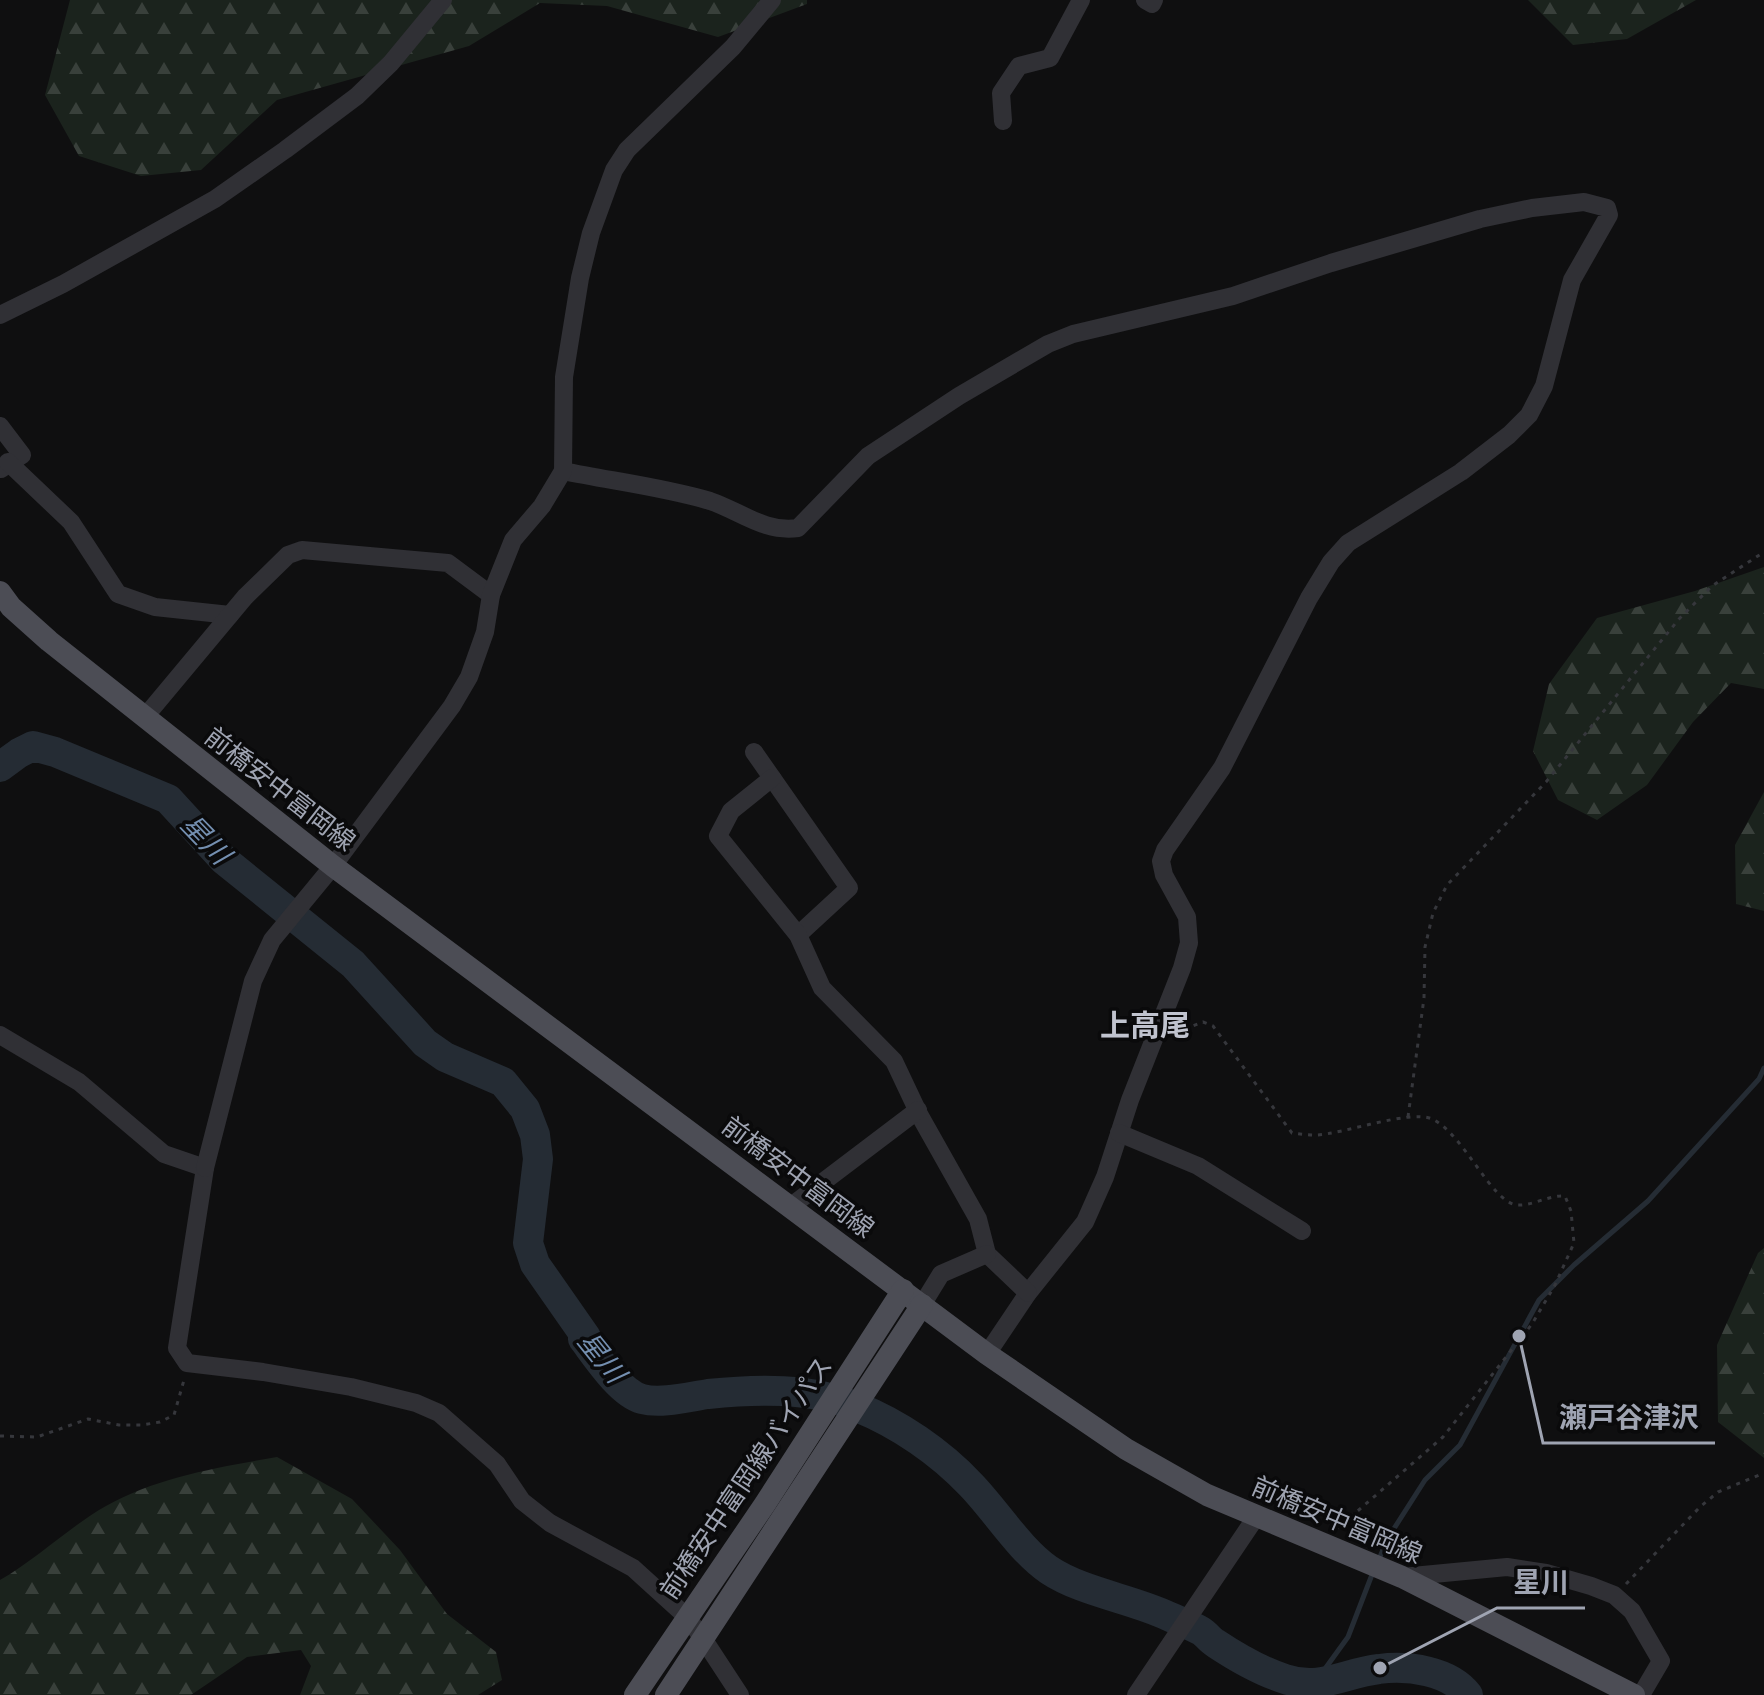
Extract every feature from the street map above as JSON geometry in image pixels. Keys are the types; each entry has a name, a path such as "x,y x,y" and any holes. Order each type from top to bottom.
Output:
{"main road":[{"name":"前橋安中富岡線","path":"0,592 11,607 49,641 333,866 987,1354 1167,1474 1256,1517 1402,1577 1634,1695"},
{"name":"前橋安中富岡線バイパス","path":"635,1695 765,1504 903,1290"},
{"name":"前橋安中富岡線バイパス","path":"666,1695 922,1305"}],"street":[{"path":"0,315 63,284 215,199 285,150 357,96 391,63 443,0"},
{"path":"740,1695 687,1617 633,1568 550,1523 522,1501 497,1464 439,1413 416,1403 351,1387 187,1363 177,1348 205,1168 253,981 272,940 333,866 452,706 469,677 485,632 491,595 513,540 542,506 563,471 564,377 580,278 591,233 614,170 627,150 733,47 772,0"},
{"path":"1003,121 1001,93 1019,66 1050,58 1081,0"},
{"path":"1145,0 1152,4 1154,0"},
{"path":"563,471 711,502 770,527 786,530 798,528 868,456 959,396 1048,344 1073,334 1233,296 1480,219 1532,208 1584,202 1607,208 1609,215 1572,280 1544,386 1529,415 1509,435 1461,472 1348,543 1331,562 1309,598 1222,768 1165,850 1161,861 1164,875 1187,917 1189,943 1105,1177 1085,1222 1028,1293 987,1354"},
{"path":"0,426 22,455 4,466 71,522 118,594 155,607 230,615"},
{"path":"144,718 230,615 288,555 302,550 448,563 491,595"},
{"path":"754,752 849,888 798,935"},
{"path":"772,778 731,811 718,836 798,935 822,988 894,1061 978,1219 987,1254 1028,1293"},
{"path":"0,1035 79,1082 164,1154 205,1168"},
{"path":"790,1207 918,1110"},
{"path":"1119,1133 1198,1166 1302,1231"},
{"path":"922,1305 941,1274 987,1254"},
{"path":"1145,1691 1256,1517"},
{"path":"1402,1577 1507,1567 1546,1573 1614,1595 1632,1611 1661,1661 1641,1695"}],"path":[{"path":"1408,1117 1424,998 1425,947 1433,913 1447,885 1546,782 1679,619 1712,586 1764,552"},
{"path":"1151,1046 1203,1022 1213,1026 1292,1133 1315,1135 1408,1117 1430,1118 1456,1136 1501,1198 1517,1205 1553,1195 1565,1196 1571,1211 1574,1243 1555,1285 1532,1324 1443,1437 1322,1542"},
{"path":"0,1436 37,1437 88,1419 119,1425 160,1422 174,1415 187,1363"},
{"path":"1614,1595 1718,1492 1764,1473"}],"green space":[{"path":"70,0 807,0 807,4 718,37 607,6 540,3 469,46 277,100 201,170 141,176 79,156 45,95"},
{"path":"1528,0 1696,0 1627,39 1573,45"},
{"path":"1764,567 1764,689 1731,683 1693,722 1647,785 1597,820 1558,800 1533,751 1549,684 1597,618 1695,591"},
{"path":"1764,792 1764,911 1736,904 1735,845"},
{"path":"1764,1248 1764,1458 1718,1422 1717,1345 1758,1253"},
{"path":"277,1457 352,1499 400,1550 447,1614 496,1652 502,1680 478,1695 300,1695 311,1666 301,1650 247,1657 191,1695 0,1695 0,1580 92,1514 126,1496 189,1474"}],"waterway":[{"name":"星川","path":"0,767 33,746 55,752 168,799 224,860 353,964 425,1043 445,1057 503,1082 525,1109 535,1135 538,1159 528,1243 535,1264 595,1355 617,1382 634,1395 658,1401 765,1391 803,1393 839,1400 903,1430 932,1450 971,1485 1028,1552 1062,1578 1189,1625 1240,1658 1285,1679 1310,1683 1366,1671 1415,1669 1451,1680 1468,1695"},
{"path":"1379,1559 1388,1538 1425,1480 1460,1445 1539,1300 1648,1201 1759,1079 1764,1068"},
{"path":"1314,1684 1348,1637 1373,1572"}],"place":[{"name":"瀬戸谷津沢","path":"1519,1336"},
{"name":"星川","path":"1380,1668"}],"district":[{"name":"上高尾","path":"1145,1026"}]}
